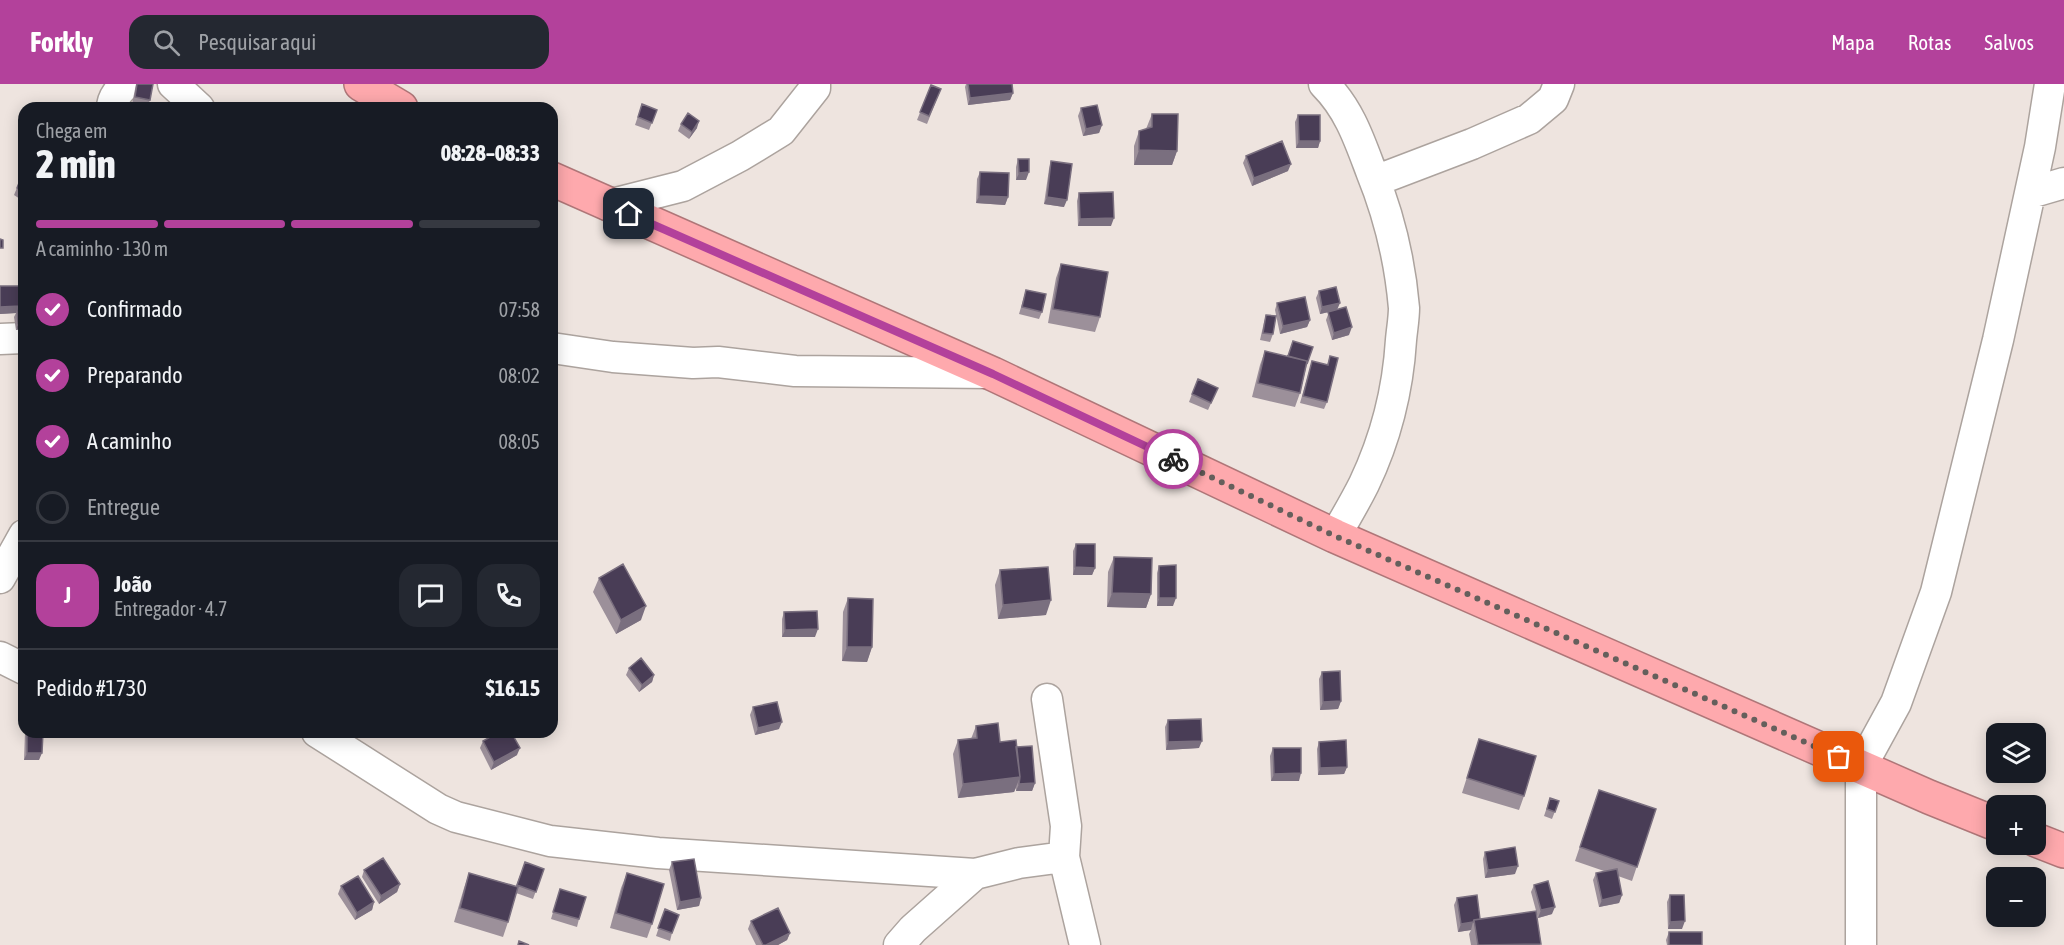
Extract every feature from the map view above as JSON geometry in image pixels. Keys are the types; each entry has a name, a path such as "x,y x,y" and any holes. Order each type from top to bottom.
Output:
{"highway":[{"path":"362,84 390,102"},
{"path":"558,182 993,374 1335,536 1986,820"},
{"path":"2046,844 2064,851"}],"street":[{"path":"113,102 119,90 126,84"},
{"path":"173,84 192,102"},
{"path":"1324,84 1347,114 1361,141 1388,222 1397,259 1404,310 1399,368 1385,430 1365,482 1335,536"},
{"path":"1375,181 1472,144 1529,119 1553,99 1559,84"},
{"path":"1861,945 1861,767 1896,703 1936,592 1998,340 2030,194 2050,84"},
{"path":"608,205 683,186 740,156 781,131 821,85"},
{"path":"2030,194 2064,183"},
{"path":"0,339 18,338"},
{"path":"558,349 613,357 693,363 718,362 795,372 993,374"},
{"path":"0,578 18,546"},
{"path":"0,657 18,666"},
{"path":"1047,699 1066,826 1064,856 1085,945"},
{"path":"327,738 456,817 550,841 658,852 975,874 1019,863 1064,856"},
{"path":"899,945 913,929 975,874"}],"building":[{"path":"137,84 153,84 150,100 135,97"},
{"path":"968,84 1012,84 1013,93 970,98"},
{"path":"931,85 941,89 929,116 920,112"},
{"path":"642,104 657,110 652,123 638,117"},
{"path":"1097,105 1102,125 1086,129 1081,108"},
{"path":"688,113 699,121 692,132 681,124"},
{"path":"1152,114 1178,114 1177,151 1139,150 1139,131 1152,127"},
{"path":"1298,115 1320,115 1320,141 1299,141"},
{"path":"1282,141 1291,164 1254,178 1246,156"},
{"path":"1018,159 1029,159 1029,172 1019,173"},
{"path":"1051,161 1072,164 1067,200 1047,197"},
{"path":"980,172 1009,173 1008,197 979,196"},
{"path":"1113,192 1114,218 1080,219 1079,193"},
{"path":"0,239 3,240 3,248 0,248"},
{"path":"1061,264 1108,272 1100,317 1053,309"},
{"path":"0,286 18,286 18,306 0,307"},
{"path":"1336,287 1340,303 1322,307 1319,291"},
{"path":"1026,290 1046,294 1042,312 1022,307"},
{"path":"1305,297 1310,320 1283,326 1277,303"},
{"path":"1346,307 1352,327 1334,333 1328,312"},
{"path":"1266,315 1276,316 1273,334 1263,333"},
{"path":"1293,341 1313,347 1307,364 1307,361 1288,356"},
{"path":"1265,351 1307,361 1300,393 1258,383"},
{"path":"1330,356 1338,358 1327,402 1303,396 1312,361 1328,365"},
{"path":"1198,379 1218,388 1211,403 1192,394"},
{"path":"1076,544 1095,544 1095,568 1075,567"},
{"path":"1114,557 1152,558 1151,594 1112,593"},
{"path":"623,564 646,606 621,620 599,578"},
{"path":"1176,565 1176,598 1159,598 1159,566"},
{"path":"1048,567 1051,600 1003,605 1000,570"},
{"path":"848,598 873,599 872,647 847,647"},
{"path":"817,611 818,629 785,630 784,612"},
{"path":"641,658 654,675 642,685 629,668"},
{"path":"1340,671 1341,701 1323,702 1322,672"},
{"path":"777,702 782,722 758,728 753,707"},
{"path":"1201,719 1202,741 1168,742 1168,720"},
{"path":"998,723 1000,742 1016,740 1020,777 963,784 958,740 977,738 976,726"},
{"path":"27,738 43,738 42,753 27,753"},
{"path":"488,738 514,738 520,748 494,762 483,741"},
{"path":"1479,739 1536,756 1524,796 1467,778"},
{"path":"1346,740 1347,767 1320,768 1319,742"},
{"path":"1032,746 1035,783 1019,784 1016,747"},
{"path":"1273,748 1301,748 1301,773 1274,774"},
{"path":"1599,790 1656,809 1637,867 1580,847"},
{"path":"1550,798 1559,801 1555,812 1547,809"},
{"path":"1515,847 1518,866 1488,870 1485,852"},
{"path":"383,858 400,884 381,896 364,870"},
{"path":"694,859 701,898 680,902 672,862"},
{"path":"525,862 544,869 536,892 517,885"},
{"path":"1617,869 1622,895 1602,900 1596,873"},
{"path":"469,873 518,887 508,922 460,908"},
{"path":"627,873 664,884 652,924 616,913"},
{"path":"358,876 374,902 357,913 341,886"},
{"path":"1548,881 1555,907 1541,910 1534,885"},
{"path":"560,889 586,897 579,919 553,912"},
{"path":"1477,895 1480,919 1461,924 1457,898"},
{"path":"1670,895 1684,895 1685,921 1670,922"},
{"path":"778,908 790,933 763,945 751,921"},
{"path":"665,909 679,915 672,933 658,928"},
{"path":"1536,911 1541,944 1478,945 1474,920"},
{"path":"1669,932 1702,932 1702,945 1669,945"}],"way so far":[{"path":"1173,459 1335,536 1839,757"}],"route":[{"path":"629,214 993,374 1173,459"}]}
